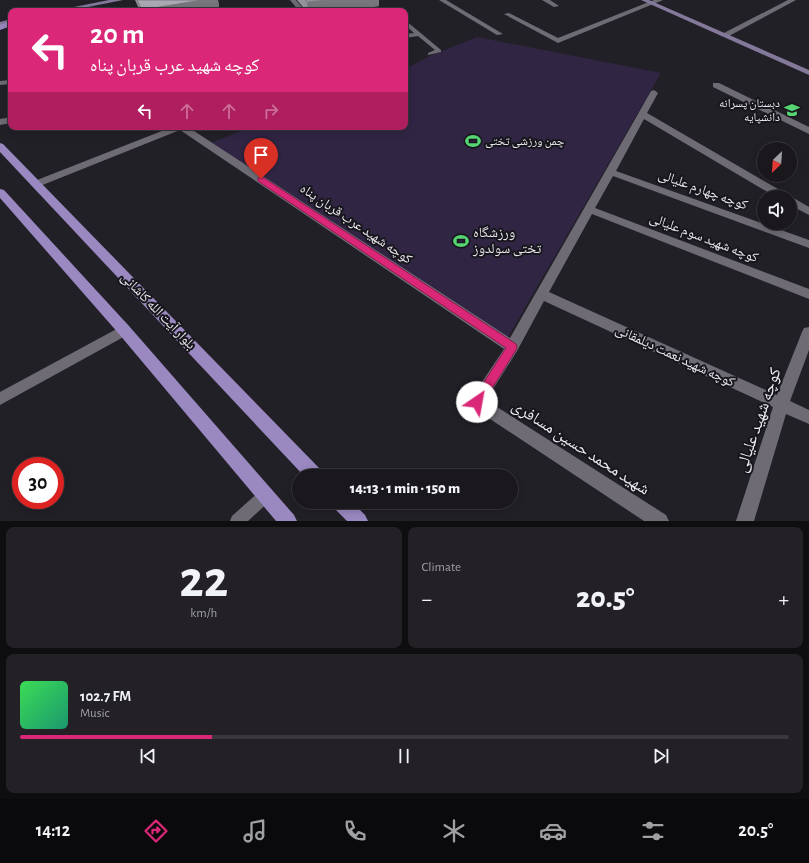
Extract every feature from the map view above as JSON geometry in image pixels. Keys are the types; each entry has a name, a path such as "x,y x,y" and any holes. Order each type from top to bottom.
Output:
{"main road":[{"path":"71,8 99,2 120,0"},
{"path":"648,1 809,73"},
{"name":"بلوار آیت الله کاشانی","path":"0,146 309,469"},
{"path":"0,192 124,330 288,521"},
{"path":"347,509 358,521"}],"street":[{"path":"293,0 300,8"},
{"path":"445,0 500,34"},
{"path":"545,0 556,6"},
{"path":"507,14 558,42 648,1 660,0"},
{"path":"724,35 793,0"},
{"path":"716,85 809,131"},
{"path":"512,347 654,93"},
{"path":"642,114 772,190"},
{"path":"36,184 173,130"},
{"name":"کوچه شهید عرب قربان پناه","path":"186,130 512,347"},
{"name":"کوچه چهارم علیالی","path":"610,172 809,244"},
{"path":"797,204 809,212"},
{"name":"کوچه شهید سوم علیالی","path":"589,209 809,294"},
{"name":"کوچه شهید نعمت دیلمقانی","path":"542,294 809,417"},
{"path":"0,399 124,330"},
{"name":"کوچه شهید علیالی","path":"745,521 781,405 809,332"},
{"name":"شهید محمد حسین مسافری","path":"512,347 477,402 660,521"}],"lane":[{"path":"408,25 439,51 430,54"},
{"path":"408,36 419,34"},
{"path":"237,521 266,495"}],"shaded area":[{"name":"ورزشگاه تختی سولدوز","path":"477,37 661,73 508,337 208,144 243,130 408,130 408,67 430,56"}],"building":[{"path":"137,0 202,0 154,8 141,8"},
{"path":"305,0 329,0 307,2"}],"place":[{"name":"دبستان پسرانه دانشپایه","path":"792,110"},
{"name":"چمن ورزشی تختی","path":"473,141"},
{"name":"ورزشگاه تختی سولدوز","path":"461,241"}],"route":[{"path":"261,179 512,347 477,402"}]}
